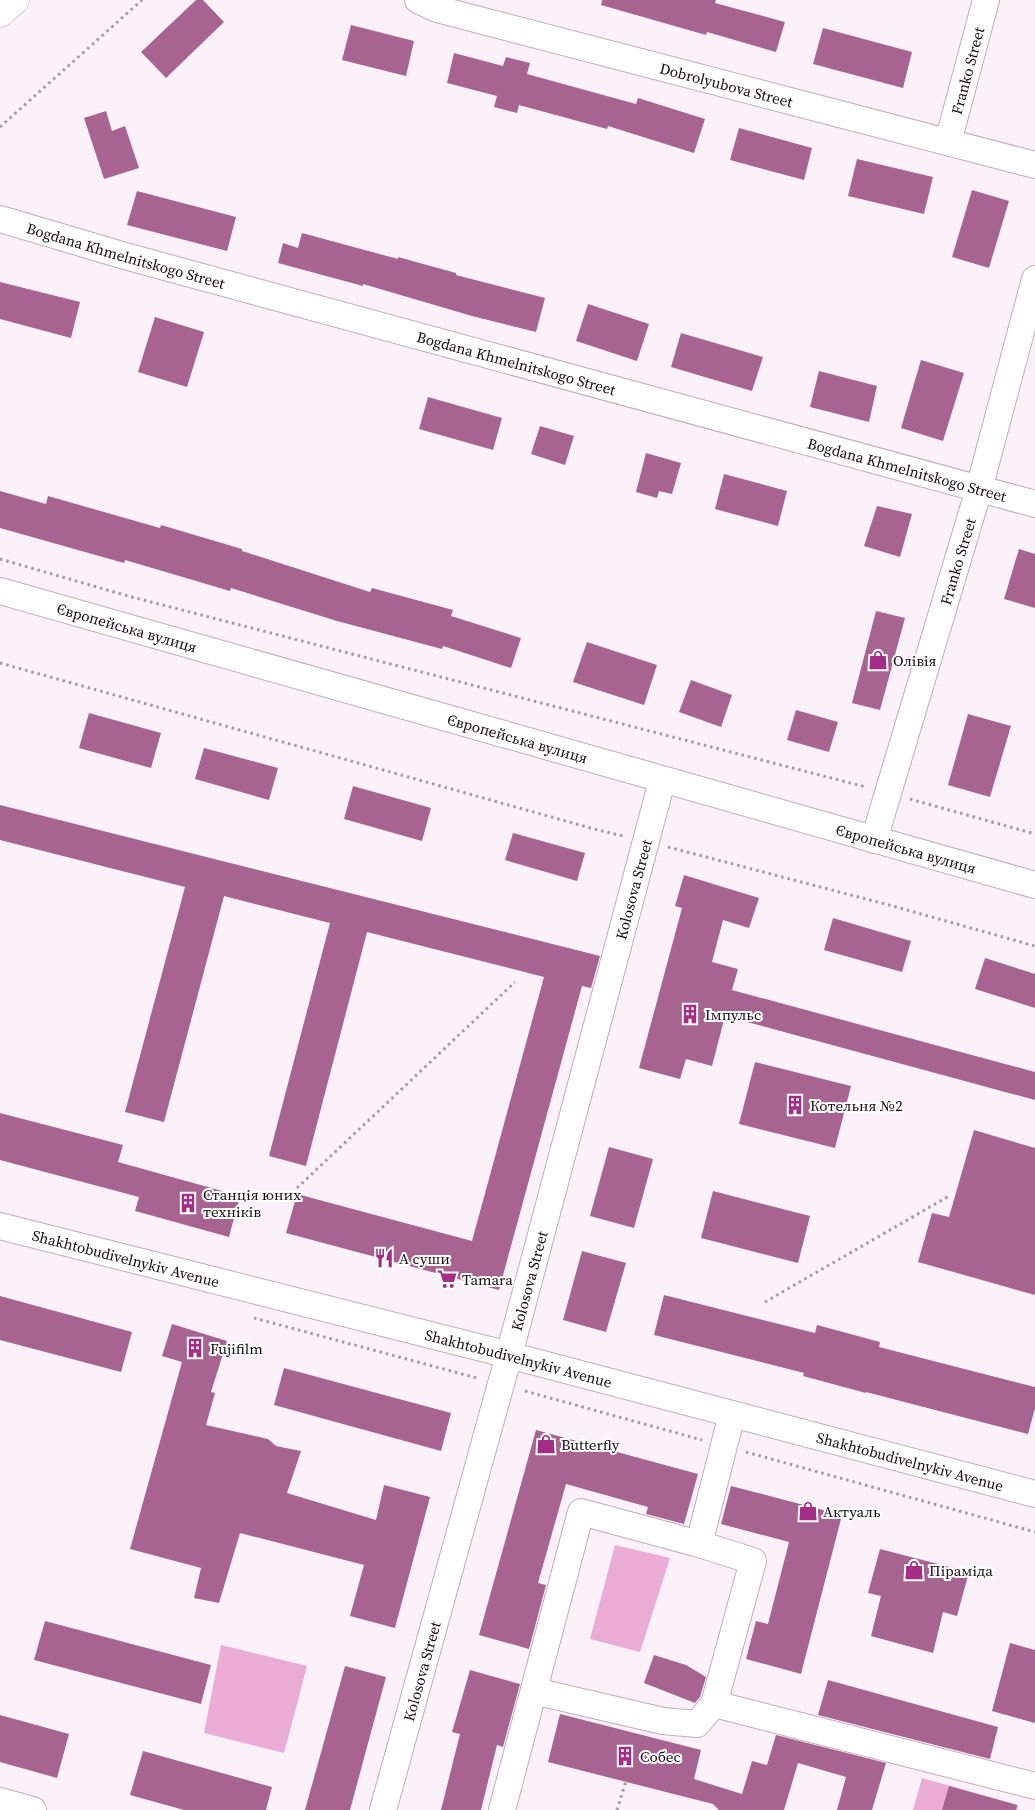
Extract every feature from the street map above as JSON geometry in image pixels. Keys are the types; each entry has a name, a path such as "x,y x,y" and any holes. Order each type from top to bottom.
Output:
{"highway":[{"path":"0,14 16,0"}],"street":[{"name":"Dobrolyubova Street","path":"418,0 437,9 1035,165"},
{"name":"Franko Street","path":"948,142 986,0"},
{"name":"Bogdana Khmelnitskogo Street","path":"0,219 125,256 1035,504"},
{"name":"Franko Street","path":"874,840 979,489 1035,279"},
{"name":"Європейська вулиця","path":"0,591 662,781 1035,885"},
{"name":"Kolosova Street","path":"384,1810 509,1355 662,781"},
{"name":"Shakhtobudivelnykiv Avenue","path":"0,1226 509,1355 1035,1494"},
{"path":"699,1544 732,1414"},
{"path":"502,1810 582,1512 699,1544 753,1562 714,1704 697,1724 663,1721 534,1691"},
{"path":"714,1704 1035,1786"},
{"path":"0,1801 33,1810"}],"path":[{"path":"0,127 142,0"},
{"path":"0,559 128,596 888,793 1035,834"},
{"path":"0,663 598,830 889,905 1035,946"},
{"path":"297,1188 515,982"},
{"path":"765,1302 949,1196"},
{"path":"501,1384 1035,1532"},
{"path":"617,1810 626,1781"}],"shaded area":[{"path":"615,1545 670,1558 640,1652 590,1639"},
{"path":"221,1645 307,1666 284,1753 204,1733"},
{"path":"922,1778 1018,1805 1017,1810 913,1810"}],"building":[{"path":"196,0 203,0 224,22 166,78 141,52"},
{"path":"602,0 716,0 715,3 785,22 776,52 707,32 706,35 601,5"},
{"path":"351,25 414,41 406,76 342,60"},
{"path":"823,28 912,52 903,88 813,64"},
{"path":"454,53 503,66 506,57 530,63 527,74 636,104 638,98 705,119 694,153 608,126 607,129 519,105 517,113 494,107 497,96 447,83"},
{"path":"106,111 112,131 125,126 139,168 104,179 84,118"},
{"path":"739,128 812,148 804,180 730,160"},
{"path":"857,159 933,177 924,214 848,196"},
{"path":"972,190 1009,201 989,268 952,257"},
{"path":"137,191 236,217 227,251 127,225"},
{"path":"302,233 398,259 398,257 456,273 456,275 545,298 536,332 472,316 363,284 363,286 278,263 283,243 298,248"},
{"path":"0,282 80,302 71,338 0,319"},
{"path":"588,304 649,324 637,361 576,341"},
{"path":"155,317 204,332 187,387 138,372"},
{"path":"681,333 763,357 752,391 671,367"},
{"path":"921,360 964,373 943,441 901,428"},
{"path":"819,371 877,386 869,422 810,407"},
{"path":"428,397 502,418 493,450 419,429"},
{"path":"540,426 574,436 565,465 531,454"},
{"path":"646,453 681,463 672,494 659,491 657,498 636,492"},
{"path":"724,474 787,491 778,526 715,509"},
{"path":"0,491 46,504 48,496 160,528 161,525 242,549 242,551 370,592 372,588 453,610 451,616 521,638 511,668 443,646 442,649 337,621 231,588 230,591 125,560 124,563 0,528"},
{"path":"877,506 912,514 900,557 864,546"},
{"path":"1019,549 1035,554 1035,608 1004,599"},
{"name":"Олівія","path":"876,611 905,618 880,710 852,703"},
{"path":"587,642 657,665 644,705 573,682"},
{"path":"691,680 732,695 721,727 679,712"},
{"path":"796,710 838,722 829,752 787,740"},
{"path":"89,713 161,733 151,768 79,748"},
{"path":"968,714 1011,726 990,797 948,785"},
{"path":"204,748 278,768 269,800 195,779"},
{"path":"353,786 431,808 422,841 344,819"},
{"path":"0,805 600,956 591,988 582,986 499,1290 286,1233 297,1194 472,1241 544,977 367,932 306,1166 269,1156 330,923 224,896 164,1122 125,1112 185,887 0,840"},
{"path":"513,833 585,853 577,881 505,860"},
{"path":"684,875 759,898 749,928 723,920 712,962 738,969 732,990 1035,1072 1035,1100 725,1016 712,1066 686,1059 680,1079 639,1068 682,908 675,906"},
{"path":"833,918 911,941 902,972 824,950"},
{"path":"985,958 1035,974 1035,1008 975,989"},
{"name":"Котельня №2","path":"755,1062 851,1086 835,1148 739,1124"},
{"path":"0,1113 123,1145 118,1162 240,1196 229,1237 135,1211 139,1197 0,1160"},
{"path":"974,1130 1035,1148 1035,1295 918,1262 932,1213 949,1217"},
{"path":"609,1147 653,1159 634,1228 590,1216"},
{"path":"713,1191 810,1216 798,1263 701,1238"},
{"path":"582,1251 626,1263 606,1332 563,1320"},
{"path":"664,1295 815,1333 817,1325 880,1342 879,1347 1035,1387 1035,1408 1028,1434 866,1393 803,1376 804,1373 654,1335"},
{"path":"0,1296 132,1332 121,1372 0,1340"},
{"path":"172,1324 227,1341 211,1392 215,1393 206,1425 268,1439 276,1446 301,1451 287,1493 376,1520 384,1485 430,1497 395,1628 350,1616 364,1565 240,1533 219,1603 194,1598 201,1568 130,1549 182,1362 162,1356"},
{"path":"284,1368 451,1413 441,1451 274,1405"},
{"path":"536,1430 698,1474 684,1524 646,1514 648,1507 566,1484 538,1583 546,1585 529,1649 479,1635"},
{"path":"731,1486 842,1515 801,1674 746,1659 756,1621 768,1624 789,1542 721,1524"},
{"path":"880,1549 969,1572 957,1616 943,1612 933,1653 871,1636 881,1596 868,1593"},
{"path":"45,1621 211,1665 201,1704 34,1660"},
{"path":"1010,1643 1035,1650 1035,1723 992,1711"},
{"path":"654,1655 686,1665 706,1677 700,1697 695,1703 644,1683"},
{"path":"345,1666 386,1677 350,1810 305,1810"},
{"path":"470,1670 520,1684 503,1747 497,1745 481,1810 441,1810 460,1734 452,1732"},
{"path":"828,1680 998,1727 990,1759 818,1715"},
{"path":"560,1714 701,1750 694,1779 742,1794 752,1761 767,1765 776,1735 886,1763 872,1810 837,1810 846,1777 798,1763 784,1810 719,1810 713,1804 548,1762"},
{"path":"0,1715 69,1734 57,1778 0,1762"},
{"path":"143,1751 272,1787 266,1810 184,1810 130,1795"},
{"path":"949,1786 1017,1805 1016,1810 942,1810"}],"place":[{"name":"Олівія","path":"878,660"},
{"name":"Імпульс","path":"690,1014"},
{"name":"Котельня №2","path":"795,1105"},
{"name":"Станція юних техніків","path":"188,1203"},
{"name":"А суши","path":"384,1258"},
{"name":"Tamara","path":"447,1279"},
{"name":"Fujifilm","path":"195,1348"},
{"name":"Butterfly","path":"546,1444"},
{"name":"Актуаль","path":"808,1511"},
{"name":"Піраміда","path":"914,1570"},
{"name":"Собес","path":"625,1756"}]}
